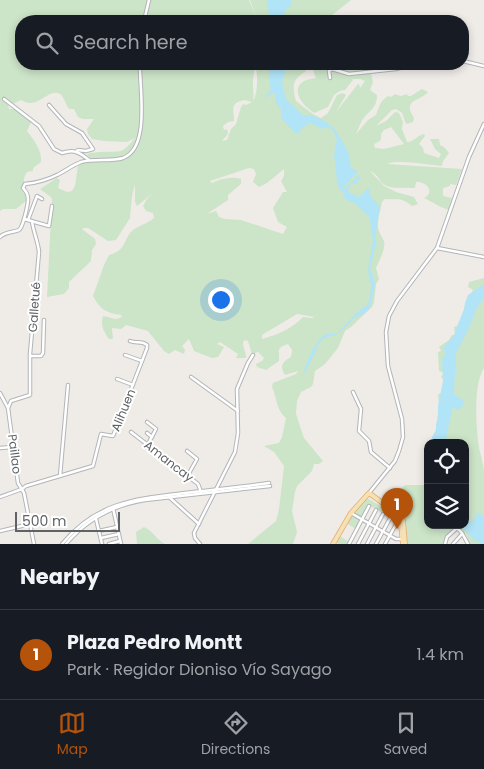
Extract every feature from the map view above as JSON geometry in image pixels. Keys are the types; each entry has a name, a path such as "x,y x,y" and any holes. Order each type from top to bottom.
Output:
{"main road":[{"path":"334,543 350,513 368,495 399,515 403,522 404,542"},
{"path":"394,512 399,519 404,542"}],"street":[{"path":"145,15 149,0"},
{"path":"469,62 484,66"},
{"path":"28,220 28,197 24,189 25,184 35,184 57,175 78,163 89,160 124,158 136,147 142,106 140,70"},
{"path":"330,70 330,78"},
{"path":"335,70 349,74 380,70"},
{"path":"4,99 39,126 57,151 62,153 71,150 89,160"},
{"path":"49,105 66,124 82,133 93,149 86,151 78,150 76,152"},
{"path":"368,495 390,468 400,448 403,430 402,419 388,366 387,322 396,300 437,248 469,157 484,124"},
{"path":"0,237 6,232 20,229 28,220 37,196 42,199"},
{"path":"28,220 49,226 52,206"},
{"name":"Galletué","path":"8,408 11,401 30,396 39,252 37,237 28,220"},
{"path":"437,248 484,257"},
{"path":"31,356 41,356 43,353 44,320"},
{"name":"Alihuen","path":"0,497 26,486 93,466 101,434 113,435 147,348 147,345 142,342 134,343 130,341"},
{"path":"126,355 142,361"},
{"path":"200,544 194,535 236,452 238,433 237,389 248,362 253,355"},
{"path":"191,377 238,411"},
{"path":"117,379 133,385"},
{"path":"60,476 68,385"},
{"path":"354,392 361,409 359,431 368,440 372,452 390,468"},
{"name":"Paillao","path":"0,394 8,408 18,483 22,489 34,544"},
{"path":"0,402 4,401"},
{"path":"147,422 156,429 148,445"},
{"name":"Amancay","path":"131,432 199,484 201,492"},
{"path":"147,433 152,437"},
{"path":"0,448 14,447"},
{"path":"187,451 197,458 188,475"},
{"path":"219,485 224,488"},
{"path":"62,544 79,526 113,508 142,498 201,492 214,493 270,485"},
{"path":"113,508 136,501 201,492 214,493 224,488 241,488"},
{"path":"169,497 199,524"},
{"path":"370,506 350,543 357,544 376,510"},
{"path":"109,544 121,543 113,508"},
{"path":"376,544 394,512"},
{"path":"350,513 404,542"},
{"path":"367,544 383,514"},
{"path":"95,517 102,544"},
{"path":"66,544 95,517"},
{"path":"387,544 399,519"},
{"path":"0,531 30,524"},
{"path":"99,531 117,527"},
{"path":"445,544 447,537 455,528 458,528 462,533 467,543"},
{"path":"453,544 462,533"},
{"path":"101,538 119,534"}],"green space":[{"path":"0,0 249,0 256,15 15,15 15,70 254,70 253,101 256,94 256,70 306,70 294,83 296,101 321,118 328,113 337,95 343,93 346,95 336,112 358,84 360,88 365,81 352,79 345,90 334,95 328,107 314,113 302,102 298,94 298,89 304,81 316,78 314,70 378,70 371,74 373,82 370,90 377,95 376,103 362,121 356,134 368,120 376,115 381,102 385,98 395,94 411,96 422,89 428,92 413,102 410,107 414,118 413,122 406,124 402,113 396,109 392,110 376,126 386,121 395,112 399,113 407,142 424,134 425,136 419,144 423,148 424,153 439,158 441,154 435,149 430,139 439,139 440,145 449,153 442,166 405,162 387,164 462,169 456,185 450,184 450,186 443,188 443,196 452,198 449,210 424,198 428,196 429,190 423,183 416,182 415,188 388,187 370,171 384,186 396,192 414,197 418,204 412,206 405,201 396,199 385,199 382,202 378,226 384,241 384,248 376,268 379,279 376,284 372,307 345,331 338,348 325,364 315,371 313,384 301,392 297,401 296,414 304,438 323,461 319,464 314,464 312,471 297,486 292,511 297,532 293,544 248,544 276,521 279,509 284,466 274,452 264,446 279,443 286,418 278,408 272,387 273,383 296,374 298,371 285,375 283,372 283,364 291,357 292,350 288,344 280,348 279,361 266,370 257,367 256,364 264,358 258,352 252,354 248,341 245,340 243,342 246,358 236,358 238,354 220,342 217,344 224,347 218,357 212,358 194,351 189,339 182,346 185,350 184,354 175,350 169,354 164,351 148,331 126,325 121,329 112,328 113,339 109,339 103,328 103,316 116,319 122,317 121,315 104,310 93,296 104,265 109,255 120,250 132,231 154,218 153,213 146,211 143,206 153,193 137,206 135,202 135,184 130,218 116,240 108,241 88,228 83,228 95,239 96,244 92,250 91,261 69,282 69,288 64,294 47,297 52,198 40,189 57,178 60,180 58,188 67,192 72,191 75,186 78,165 93,160 87,154 123,150 135,138 127,142 92,139 87,129 94,119 78,117 74,109 69,109 60,94 51,94 33,103 21,100 8,105 9,109 16,109 31,122 27,131 39,149 41,162 33,168 33,171 27,172 25,175 26,201 16,209 3,209 0,211","holes":["245,100 252,102 246,105 243,104 236,124 231,129 227,140 222,141 228,134 227,129 224,130 223,126 228,122 234,121 234,105","391,127 404,144 384,149 375,148 374,144 380,141 384,130","249,168 254,169 256,174 253,182 259,187 284,169 284,176 281,181 287,192 283,192 273,208 278,222 287,227 283,234 241,220 219,217 216,211 207,214 228,200 228,195 241,184 241,179 237,178 226,178 212,183 210,181","297,314 315,317 303,317 284,331 262,339 262,335"]},
{"path":"250,0 351,0 332,15 256,15"},
{"path":"484,278 484,368 478,385 476,419 484,471 484,544 470,544 466,534 459,529 469,529 469,439 435,439 439,405 438,394 442,393 444,380 441,377 444,373 439,371 438,352 441,351 439,347 449,340 452,335 455,335 454,327 457,326 464,313 465,305 473,290 468,287 469,282"},
{"path":"405,485 424,485 424,529 454,529 447,537 445,544 406,544 403,519 400,513 401,509 396,498 397,493"},
{"path":"367,498 391,512 390,517 370,506 362,518 353,514"},
{"path":"350,515 361,520 356,529 346,523 340,536 349,542 348,544 338,544 336,541"},
{"path":"144,527 165,544 137,544 136,532"}],"water":[{"path":"267,0 291,0 291,5 284,12 284,15 269,15"},
{"path":"270,70 285,70 282,83 286,99 303,115 311,115 323,120 334,128 348,151 351,168 358,171 343,190 362,172 359,176 361,180 357,180 357,184 351,184 348,189 349,192 358,197 369,188 371,197 380,207 375,239 377,243 370,271 375,285 370,307 364,314 357,316 338,334 324,338 316,347 317,349 303,376 310,354 323,336 338,333 355,314 367,305 370,299 371,286 368,271 373,240 370,218 355,203 347,200 339,189 334,154 337,139 332,129 326,127 321,129 312,123 304,126 299,133 295,133 281,118 281,109 276,103 275,94 268,95 265,101 266,95 271,90"},
{"path":"484,284 484,298 476,309 470,326 456,353 455,362 457,370 455,372 454,394 464,401 462,407 458,410 453,406 446,439 432,439 436,430 443,381 442,359 445,355 444,347 454,335 468,295"},
{"path":"477,513 481,513 484,517 484,544 474,540 464,529 469,529 469,521 473,521"}],"place":[{"name":"Plaza Pedro Montt","path":"397,529"}]}
